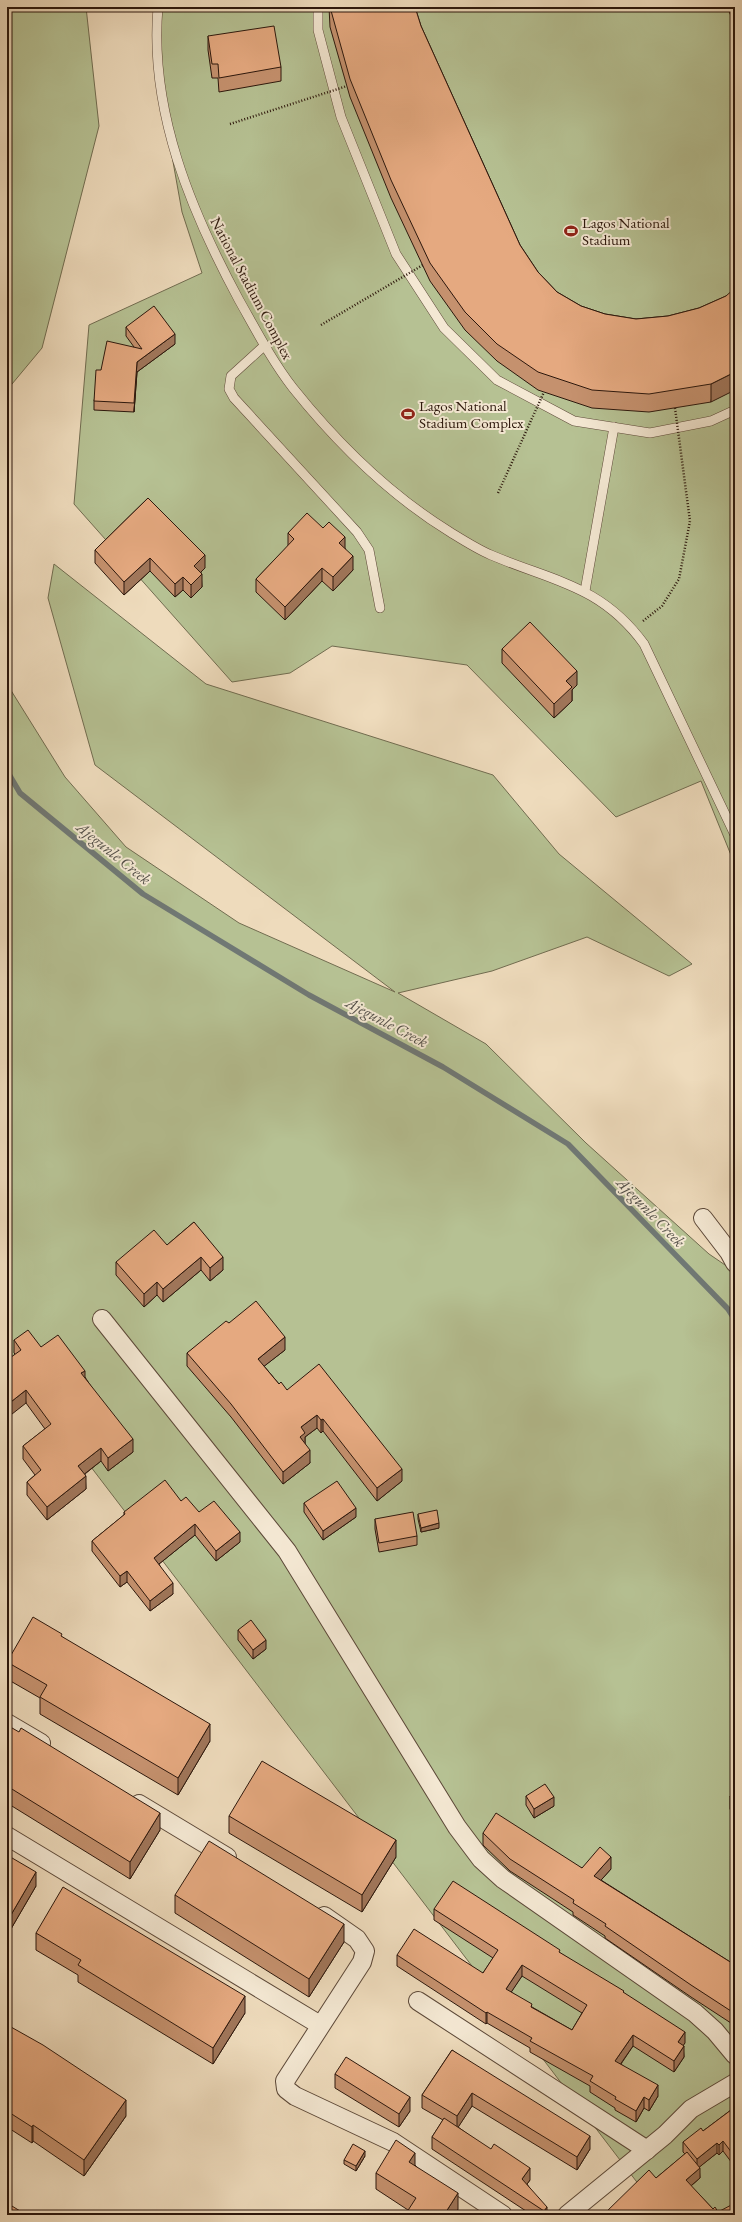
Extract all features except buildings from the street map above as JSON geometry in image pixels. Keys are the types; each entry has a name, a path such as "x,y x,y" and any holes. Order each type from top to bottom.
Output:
{"street":[{"path":"702,1218 729,1252 735,1263"},
{"path":"102,1319 287,1551 457,1827 481,1859 502,1879 695,2013 715,2031 735,2055"},
{"path":"7,1723 54,1752"},
{"path":"128,1797 242,1866"},
{"path":"7,1836 320,2025"},
{"path":"309,1907 343,1928 357,1939 365,1951 362,1962 285,2081 286,2089 295,2096 393,2142 502,2215"},
{"path":"418,2001 647,2150"},
{"path":"568,2215 647,2150 692,2110 735,2083"}],"lane":[{"name":"National Stadium Complex","path":"158,7 156,49 165,108 178,166 206,238 264,346 292,387 335,436 377,477 418,512 490,555 586,591 610,607 633,629 644,644 735,834"},
{"path":"318,7 318,30 341,117 396,254 444,328 497,380 574,421 650,432 711,421 735,410"},
{"path":"264,346 230,376 229,389 234,398 358,532 369,550 380,608"},
{"path":"586,591 614,427"}],"path":[{"path":"230,124 347,86"},
{"path":"322,325 423,265"},
{"path":"498,493 544,392"},
{"path":"633,629 662,606 679,579 690,521 675,408"}],"green space":[{"path":"7,7 86,7 99,126 42,348 7,390"},
{"name":"Lagos National Stadium Complex","path":"156,7 735,7 735,865 701,781 616,817 467,665 332,646 290,673 232,682 74,504 89,325 202,273 182,212 165,117"},
{"path":"54,564 206,684 493,775 559,854 692,964 669,976 587,937 492,971 398,993 486,1044 586,1143 709,1254 731,1269 735,1276 735,2215 662,2215 7,1357 7,684 65,777 126,847 239,923 395,992 95,765 48,598"}],"waterway":[{"name":"Ajegunle Creek","path":"7,771 20,793 143,894 309,995 443,1067 568,1144 728,1309 735,1320"}],"place":[{"name":"Lagos National Stadium","path":"571,231"},
{"name":"Lagos National Stadium Complex","path":"408,414"}]}
